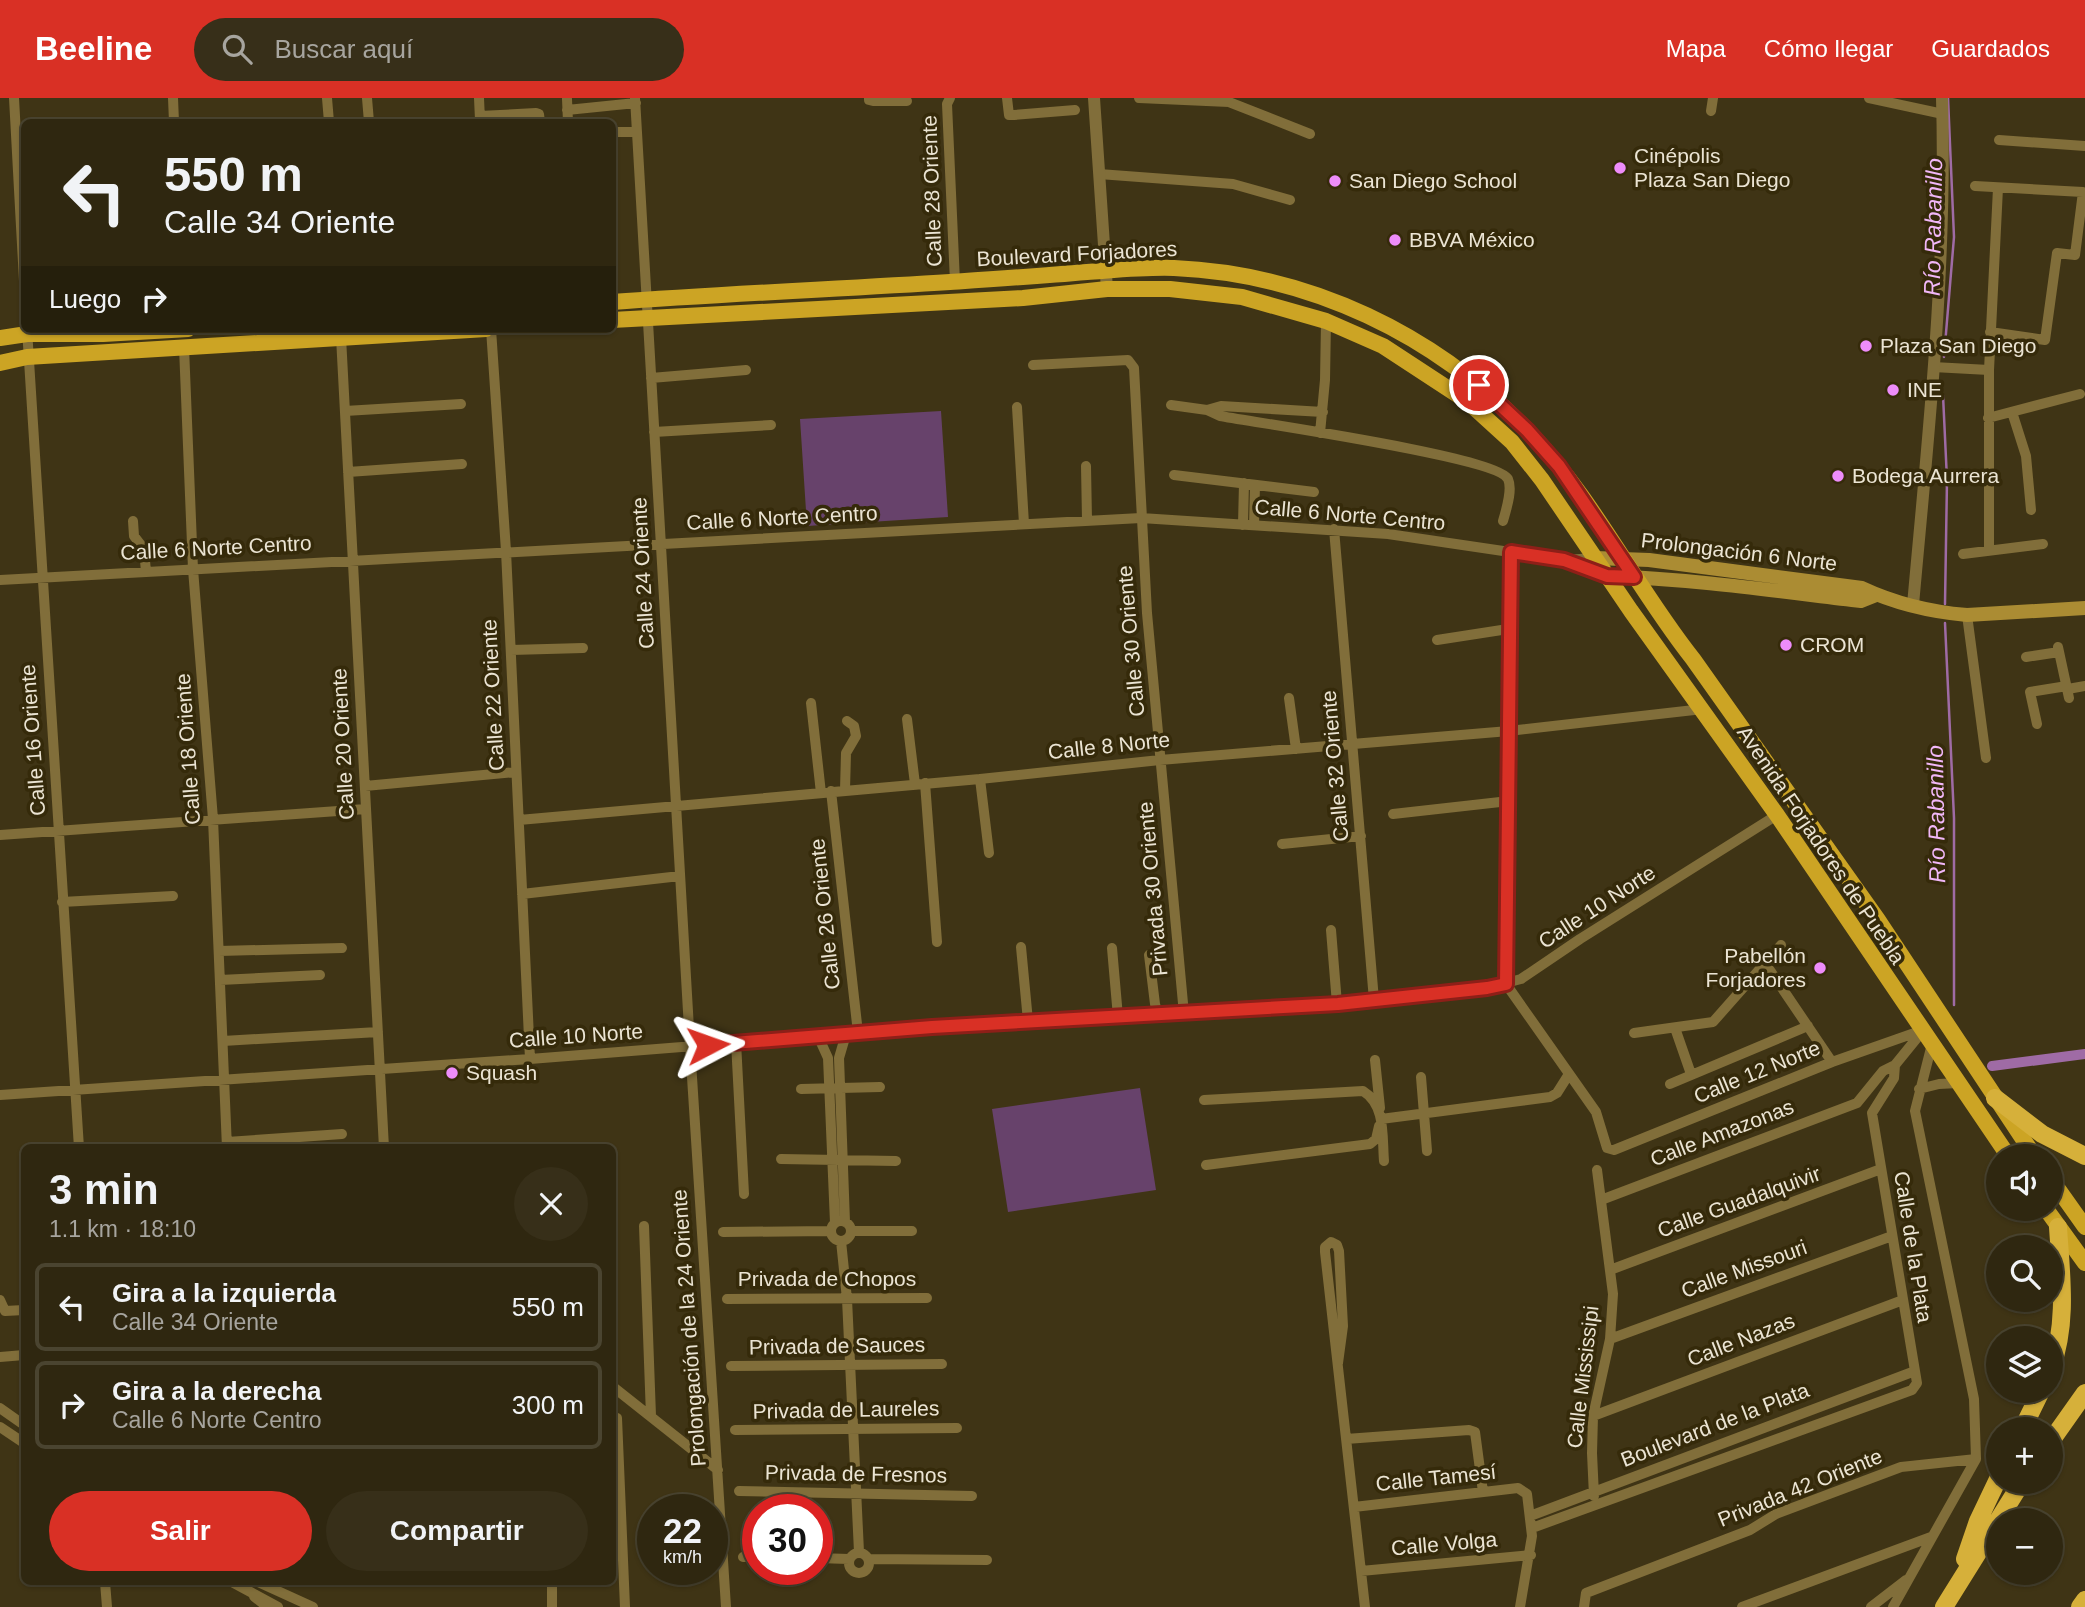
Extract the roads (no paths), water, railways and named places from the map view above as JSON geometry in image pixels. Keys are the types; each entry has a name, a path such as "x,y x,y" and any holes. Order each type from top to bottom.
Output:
{"highway":[{"path":"1995,1098 2042,1134 2085,1156"},
{"path":"2058,1227 2063,1312 2061,1326"},
{"path":"2063,1424 2085,1393"},
{"path":"1964,1573 1964,1561 1972,1536 1991,1494"},
{"path":"1944,1607 2014,1494"},
{"path":"2080,1607 2085,1600"}],"main road":[{"name":"Boulevard Forjadores","path":"616,319 647,308 1105,271 1174,268 1260,278 1351,307 1443,358 1479,385 1527,430 1559,466 1634,577"},
{"name":"Boulevard Forjadores","path":"616,303 647,308 1023,298 1107,289 1170,289 1242,297 1326,321 1383,346 1467,401 1512,442 1542,480 1595,558"},
{"path":"0,338 21,333"},
{"path":"0,363 27,357 415,333"},
{"name":"Prolongación 6 Norte","path":"1595,558 1708,567 1862,588 1876,595 1913,605 1967,615 2085,608"},
{"name":"Avenida Forjadores de Puebla","path":"1595,558 1777,815 2000,1144"},
{"name":"Prolongación 6 Norte","path":"1607,576 1716,584 1861,601 1876,595"},
{"name":"Avenida Forjadores de Puebla","path":"1634,577 1878,920 2026,1144"},
{"path":"1841,911 1854,911 1878,920"},
{"path":"2063,1196 2085,1227"},
{"path":"2054,1221 2085,1263"}],"street":[{"path":"14,98 21,226"},
{"path":"173,98 174,119"},
{"path":"327,98 329,119"},
{"path":"367,98 369,119"},
{"path":"479,98 480,119 536,113 540,119"},
{"name":"Calle 28 Oriente","path":"950,98 947,104 955,282"},
{"path":"1007,98 1009,115 1014,116 1075,110"},
{"path":"1094,98 1107,289"},
{"path":"1139,98 1229,102 1310,134"},
{"path":"1711,111 1713,98"},
{"path":"1869,98 1943,114"},
{"path":"1913,605 1933,368 1944,165 1942,98"},
{"path":"869,99 906,102"},
{"path":"567,104 635,100"},
{"name":"Calle 24 Oriente","path":"635,100 690,1046"},
{"path":"616,132 637,132"},
{"path":"1999,140 2085,146"},
{"path":"1099,174 1233,184 1290,200"},
{"path":"1975,186 2083,192 2075,255 2057,253 2045,340 1990,332"},
{"path":"1989,550 1989,370 1998,188"},
{"path":"1320,433 1326,321"},
{"name":"Calle 16 Oriente","path":"27,333 79,1144"},
{"name":"Calle 22 Oriente","path":"489,333 506,551 530,1059"},
{"name":"Calle 20 Oriente","path":"341,337 384,1144"},
{"name":"Calle 18 Oriente","path":"184,347 193,569 213,819 227,1144"},
{"path":"1032,365 1128,360 1132,363 1141,518"},
{"path":"1933,368 1989,370"},
{"path":"651,378 746,370"},
{"path":"1988,418 2080,394"},
{"path":"345,411 461,404"},
{"path":"1171,405 1447,456 1500,472 1508,477 1510,487 1503,522"},
{"path":"1206,410 1222,406 1323,412"},
{"path":"1017,407 1024,524"},
{"path":"1253,422 1255,409"},
{"path":"2012,412 2026,456 2031,510"},
{"path":"654,432 771,425"},
{"path":"348,472 462,464"},
{"path":"1086,466 1087,520"},
{"path":"1174,475 1314,492"},
{"path":"1249,525 1250,484"},
{"name":"Calle 6 Norte Centro","path":"0,580 1141,518 1388,534 1564,560 1607,576"},
{"name":"Calle 30 Oriente","path":"1141,518 1160,760"},
{"path":"133,521 134,536 144,549 146,572"},
{"name":"Calle 32 Oriente","path":"1334,529 1374,1000"},
{"path":"1963,554 2043,544"},
{"path":"1380,1115 1424,1113 1550,1097 1557,1093 1569,1074 1506,984 1508,629 1511,552"},
{"name":"Calle 6 Norte Centro","path":"1564,560 1595,558"},
{"path":"1967,615 1986,758"},
{"path":"1437,640 1508,629"},
{"path":"510,650 583,648"},
{"path":"2026,657 2059,649 2068,691"},
{"path":"2037,724 2030,692 2068,691 2085,686"},
{"path":"1289,698 1296,748"},
{"name":"Calle 26 Oriente","path":"811,703 826,792 858,1033"},
{"name":"Calle 8 Norte","path":"519,820 980,779 1160,760 1509,731 1703,709"},
{"path":"907,719 920,783 937,942"},
{"path":"845,790 846,753 856,736 854,726 847,721"},
{"name":"Privada 30 Oriente","path":"1160,760 1184,1014"},
{"path":"365,786 516,772"},
{"path":"980,779 989,853"},
{"path":"1393,814 1509,801"},
{"path":"0,835 366,809"},
{"name":"Calle 10 Norte","path":"0,1095 530,1059 1028,1021 1338,1004 1487,988 1521,979 1777,815"},
{"path":"1282,844 1360,836"},
{"path":"522,894 680,876"},
{"path":"62,902 173,896"},
{"path":"1331,930 1338,1004"},
{"path":"1634,1033 1713,1022 1781,945"},
{"path":"1021,947 1028,1021"},
{"path":"1112,947 1118,1017"},
{"path":"219,951 342,948"},
{"path":"1149,955 1158,1015"},
{"path":"1765,963 1832,1062"},
{"path":"220,980 320,975"},
{"path":"1670,1084 1808,1026"},
{"path":"1675,1028 1691,1074"},
{"path":"223,1041 378,1032"},
{"path":"845,1034 835,1088 840,1227 846,1240 841,1241 847,1299 859,1557"},
{"path":"818,1036 828,1058 835,1088"},
{"path":"1895,1065 1894,1078 1872,1113 1857,1103 1883,1071 1895,1065 1928,1037"},
{"path":"1893,1607 1976,1459 1974,1399 1915,1111 1928,1037"},
{"name":"Calle 12 Norte","path":"1569,1074 1596,1112 1607,1148 1614,1150 1832,1062 1928,1037"},
{"path":"736,1042 744,1194"},
{"name":"Prolongación de la 24 Oriente","path":"690,1046 726,1607"},
{"path":"1376,1060 1384,1161"},
{"path":"1421,1077 1427,1151"},
{"path":"1919,1089 1958,1083"},
{"path":"801,1089 880,1087"},
{"path":"1204,1100 1363,1091 1371,1096 1380,1115 1376,1139 1370,1144 1206,1165"},
{"name":"Calle Amazonas","path":"1601,1200 1857,1103"},
{"name":"Calle de la Plata","path":"1872,1113 1917,1383 1915,1387"},
{"path":"237,1144 342,1134"},
{"path":"781,1159 897,1161"},
{"name":"Calle Guadalquivir","path":"1610,1270 1881,1169"},
{"name":"Calle Mississipi","path":"1594,1505 1593,1416 1610,1339 1613,1294 1597,1170"},
{"path":"644,1226 652,1416"},
{"path":"723,1232 840,1227 912,1231"},
{"name":"Calle Missouri","path":"1610,1339 1892,1236"},
{"path":"1338,1363 1343,1326 1339,1251 1337,1245 1331,1242 1325,1247 1325,1252 1365,1607"},
{"name":"Privada de Chopos","path":"727,1299 927,1298"},
{"path":"0,1300 5,1311 21,1310"},
{"name":"Calle Nazas","path":"1593,1416 1903,1300"},
{"path":"0,1357 21,1355"},
{"name":"Privada de Sauces","path":"731,1366 942,1364"},
{"name":"Boulevard de la Plata","path":"1530,1516 1914,1371"},
{"name":"Boulevard de la Plata","path":"1532,1528 1915,1387"},
{"path":"616,1389 718,1470"},
{"path":"0,1408 21,1423"},
{"path":"617,1418 625,1607"},
{"path":"0,1427 21,1441"},
{"name":"Privada de Laureles","path":"735,1430 957,1428"},
{"path":"1346,1439 1469,1430 1475,1432 1483,1492"},
{"name":"Privada 42 Oriente","path":"1584,1607 1586,1593 1604,1582 1750,1530 1776,1514 1901,1467 1976,1459"},
{"name":"Calle Tamesí","path":"1354,1507 1518,1488 1527,1494 1530,1516"},
{"name":"Privada de Fresnos","path":"739,1491 972,1496"},
{"path":"1520,1607 1531,1555 1530,1516"},
{"path":"1742,1607 1931,1537"},
{"name":"Calle Volga","path":"1361,1571 1531,1555"},
{"path":"833,1558 987,1560"},
{"path":"1871,1607 1909,1578"},
{"path":"105,1585 107,1607"},
{"path":"236,1585 255,1601 270,1607"},
{"path":"263,1585 313,1607"},
{"path":"552,1585 552,1607"},
{"path":"255,1601 278,1607"}],"waterway":[{"name":"Río Rabanillo","path":"1944,357 1954,237 1948,98"},
{"name":"Río Rabanillo","path":"1943,395 1947,480 1945,604"},
{"name":"Río Rabanillo","path":"1945,623 1954,818 1954,1005"},
{"path":"1992,1066 2085,1054"}],"place":[{"name":"Cinépolis Plaza San Diego","path":"1620,168"},
{"name":"San Diego School","path":"1335,181"},
{"name":"BBVA México","path":"1395,240"},
{"name":"Plaza San Diego","path":"1866,346"},
{"name":"INE","path":"1893,390"},
{"name":"Bodega Aurrera","path":"1838,476"},
{"name":"CROM","path":"1786,645"},
{"name":"Pabellón Forjadores","path":"1820,968"},
{"name":"Squash","path":"452,1073"}]}
